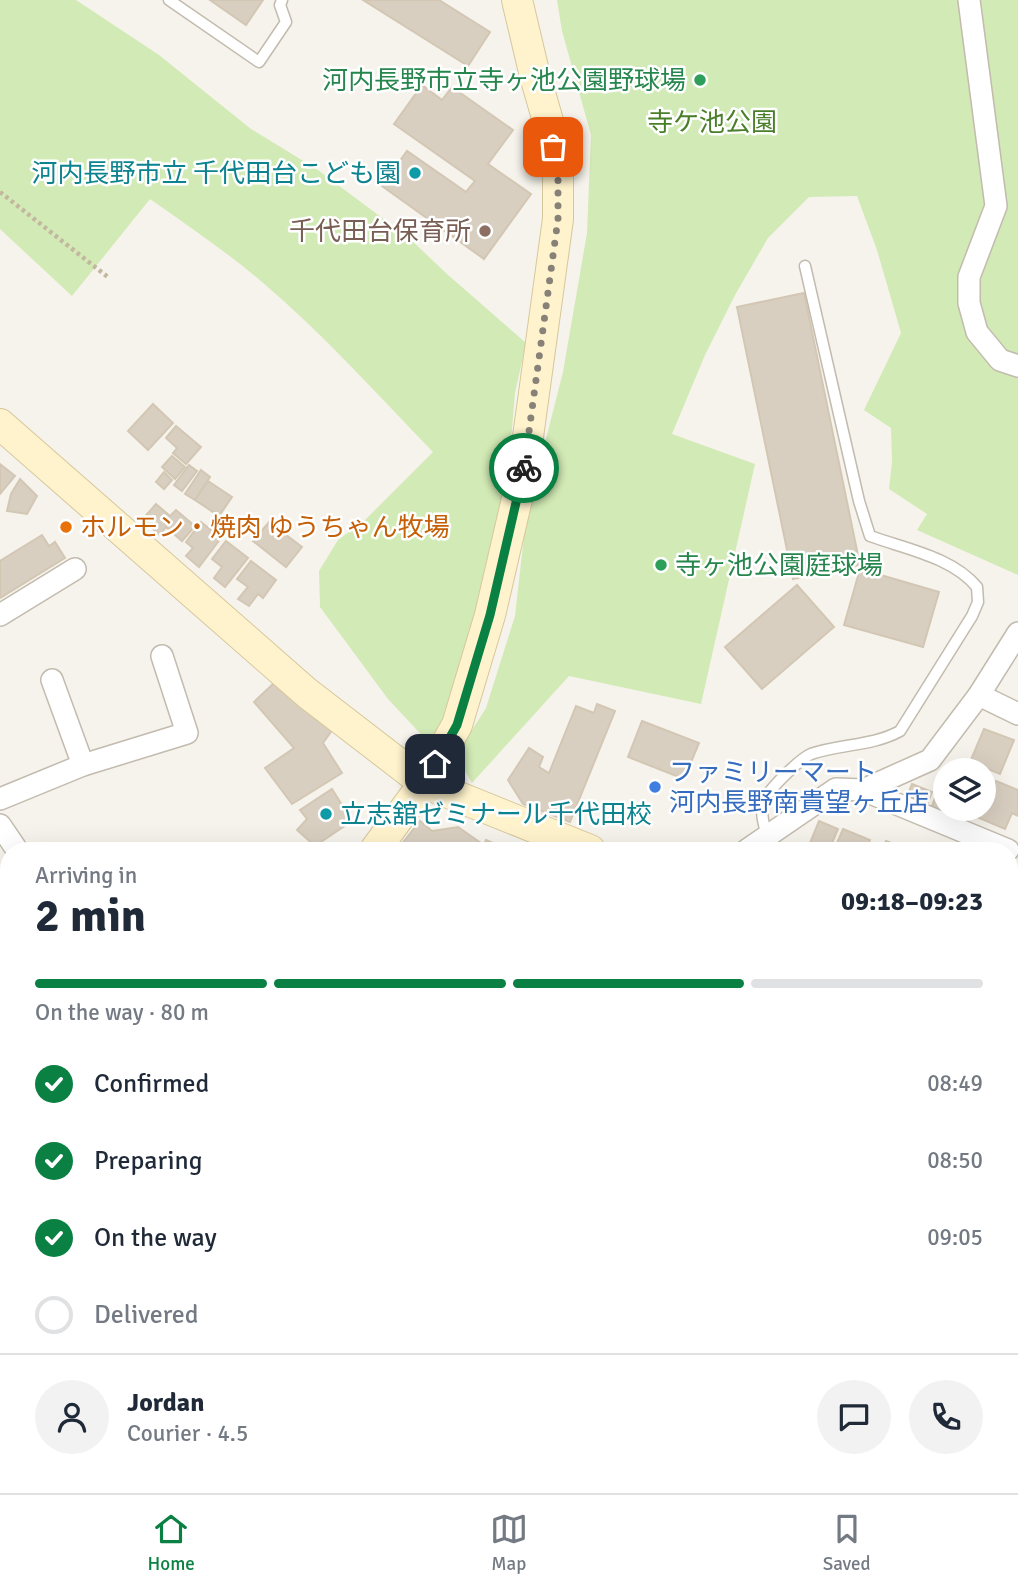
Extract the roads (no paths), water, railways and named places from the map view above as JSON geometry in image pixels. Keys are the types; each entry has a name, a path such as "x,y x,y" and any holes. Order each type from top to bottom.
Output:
{"street":[{"path":"381,842 424,783 457,725 490,615 523,474 558,219 558,173 548,121 517,0"},
{"path":"970,0 996,206 969,277 969,303 977,332 1000,360 1018,366"},
{"path":"0,424 307,693 424,783 570,842"},
{"path":"0,615 75,569"},
{"path":"863,790 930,760 979,695 1018,633"},
{"path":"0,799 83,765 187,733 162,656"},
{"path":"52,680 83,765"},
{"path":"979,695 1018,713"},
{"path":"758,842 836,789 863,790 987,842"}],"lane":[{"path":"169,0 259,62 286,22 280,5 282,0"},
{"path":"767,836 762,819 764,800 777,782 808,755 888,738 900,731 972,616 978,602 977,587 958,568 870,536 859,501 805,266"}],"place":[{"name":"河内長野市立寺ヶ池公園野球場","path":"700,80"},
{"name":"河内長野市立 千代田台こども園","path":"415,173"},
{"name":"千代田台保育所","path":"485,231"},
{"name":"ホルモン・焼肉 ゆうちゃん牧場","path":"66,527"},
{"name":"寺ヶ池公園庭球場","path":"661,565"},
{"name":"ファミリーマート 河内長野南貴望ヶ丘店","path":"655,787"},
{"name":"立志舘ゼミナール千代田校","path":"326,814"}],"park label":[{"name":"寺ケ池公園","path":"712,122"}]}
